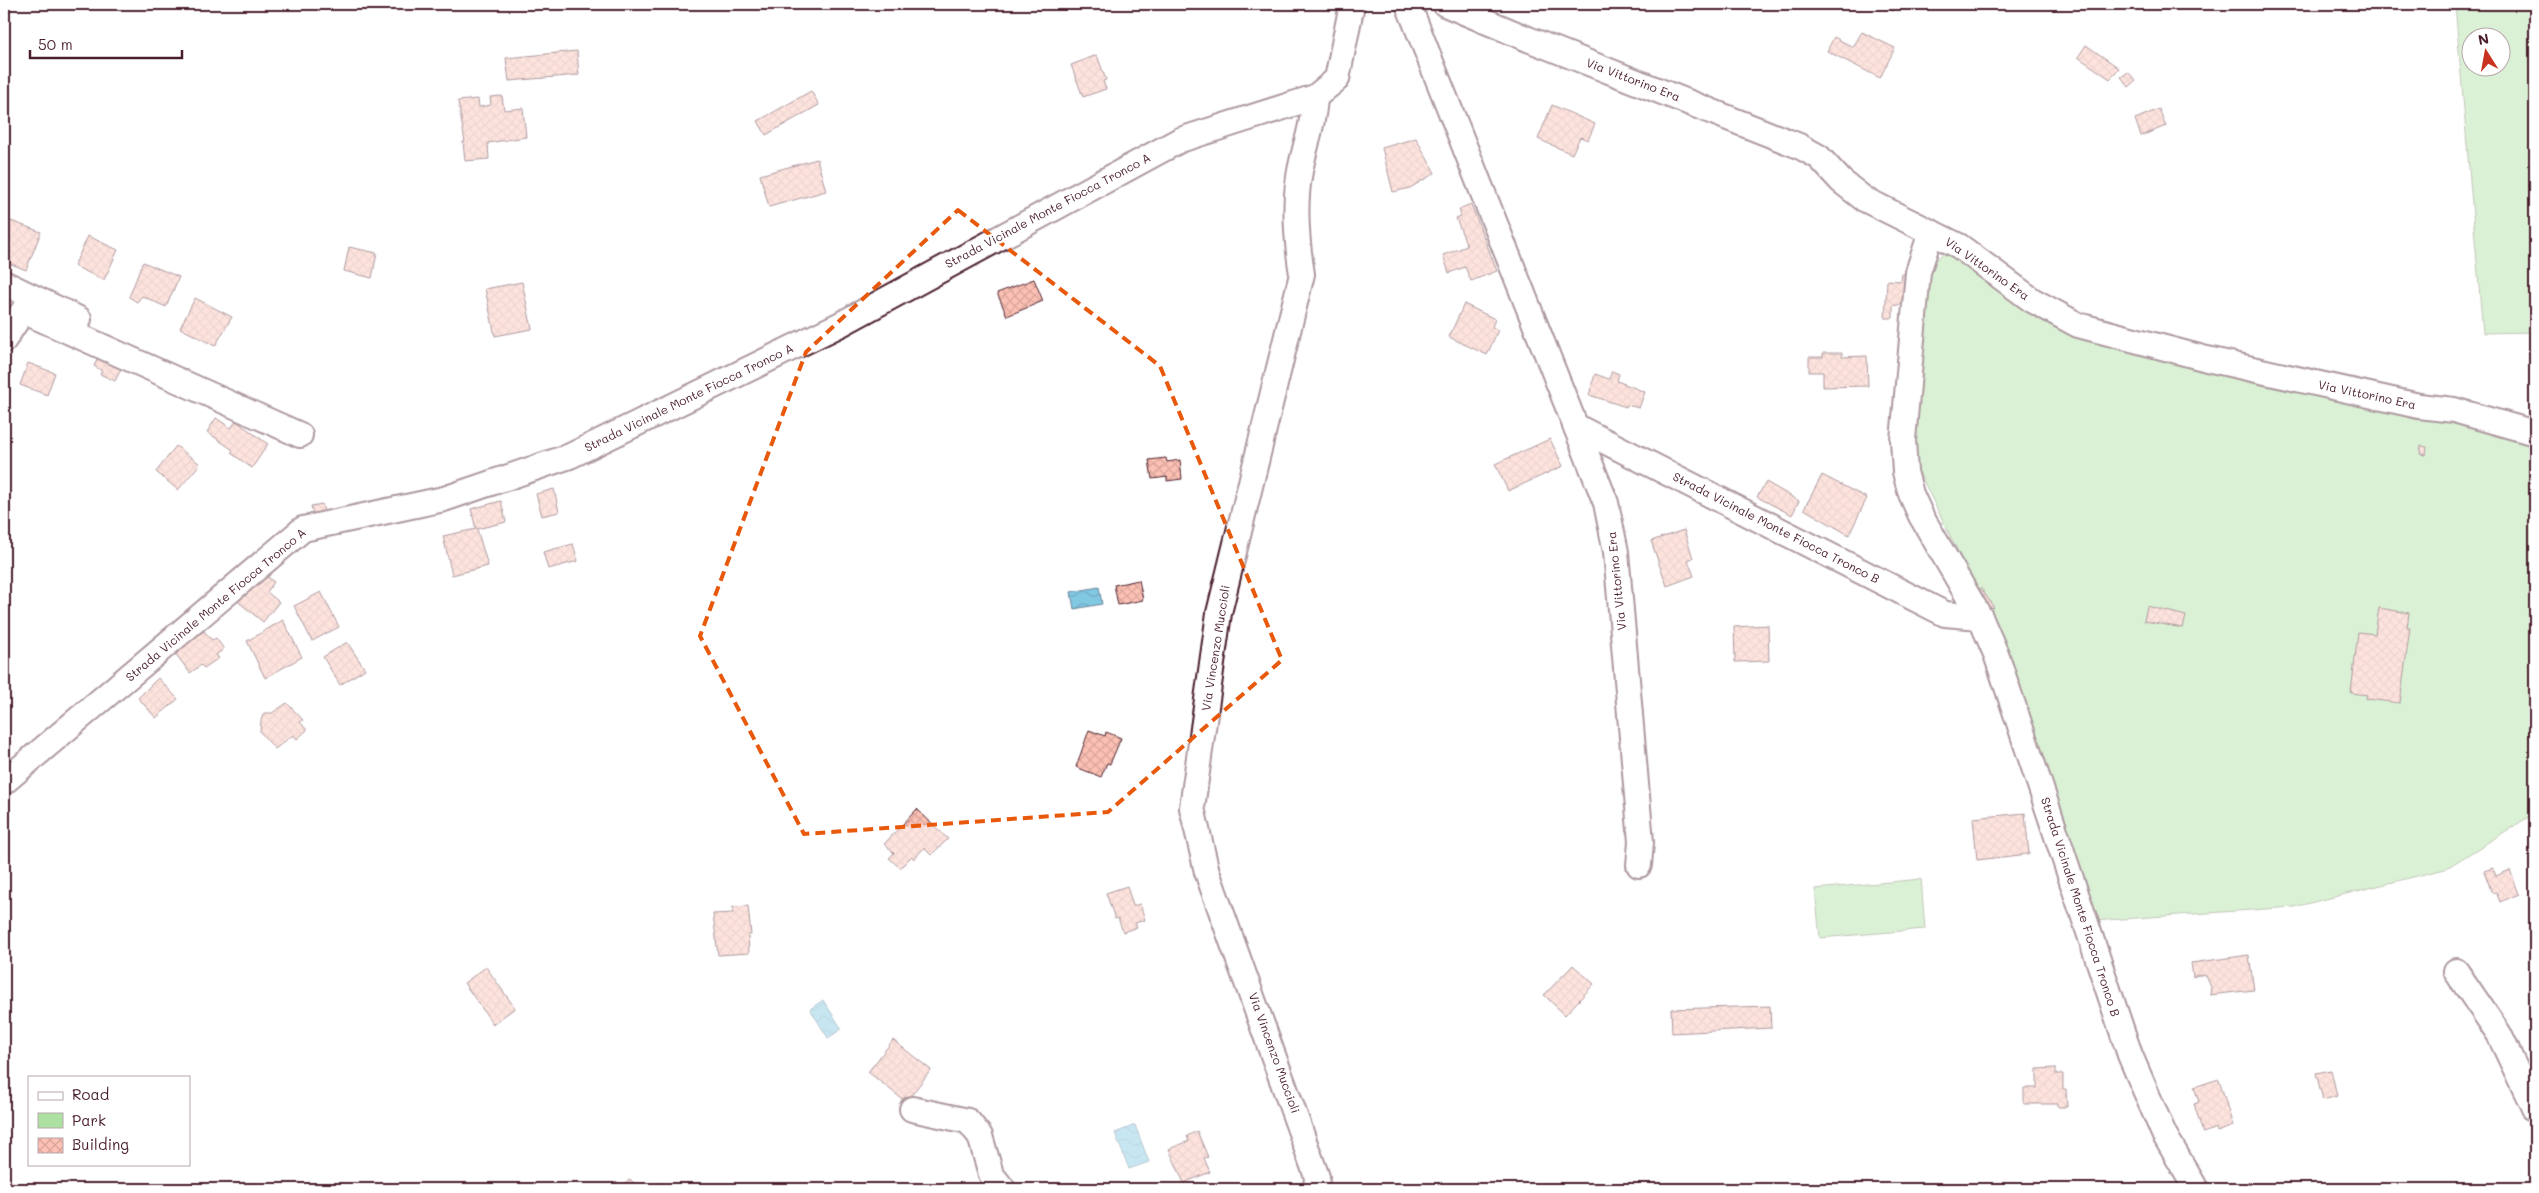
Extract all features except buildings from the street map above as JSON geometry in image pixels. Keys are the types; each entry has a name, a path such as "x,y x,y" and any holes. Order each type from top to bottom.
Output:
{"street":[{"name":"Strada Vicinale Monte Fiocca Tronco A","path":"4,782 303,529 444,499 570,456 841,324 1180,140 1315,97 1337,79 1352,4"},
{"name":"Via Vittorino Era","path":"1408,4 1606,503 1616,552 1640,842 1640,865"},
{"name":"Via Vittorino Era","path":"1445,4 1528,39 1799,146 1819,157 1841,181 1864,199 1960,246 2032,300 2078,325 2208,359 2419,406 2454,410 2535,434"},
{"name":"Via Vincenzo Muccioli","path":"1315,97 1314,115 1299,178 1297,243 1302,274 1219,613 1192,808 1208,872 1317,1177 1316,1189"},
{"name":"Strada Vicinale Monte Fiocca Tronco B","path":"1931,232 1918,272 1903,440 1905,472 1911,494 1921,516 1980,617 1996,654 2128,1048 2164,1134 2196,1189"},
{"path":"4,283 301,427 24,311 4,340"},
{"name":"Strada Vicinale Monte Fiocca Tronco B","path":"1576,426 1945,614 1980,617"},
{"path":"2456,971 2499,1034 2535,1110"},
{"path":"912,1109 968,1121 980,1136 991,1174 1003,1189"}],"highlighted area":[{"path":"958,210 1160,366 1282,660 1108,812 804,834 700,636 806,352"}],"green space":[{"path":"2455,4 2535,4 2535,332 2483,333"},
{"path":"1949,246 2085,327 2535,434 2535,813 2445,869 2294,907 2093,921 1995,627 1915,464 1920,279"},
{"path":"1921,879 1925,929 1820,938 1815,889"}],"water":[{"path":"1099,587 1102,604 1074,609 1071,592"},
{"path":"823,1000 842,1029 828,1038 810,1009"},
{"path":"1135,1125 1149,1162 1129,1169 1115,1133"}]}
